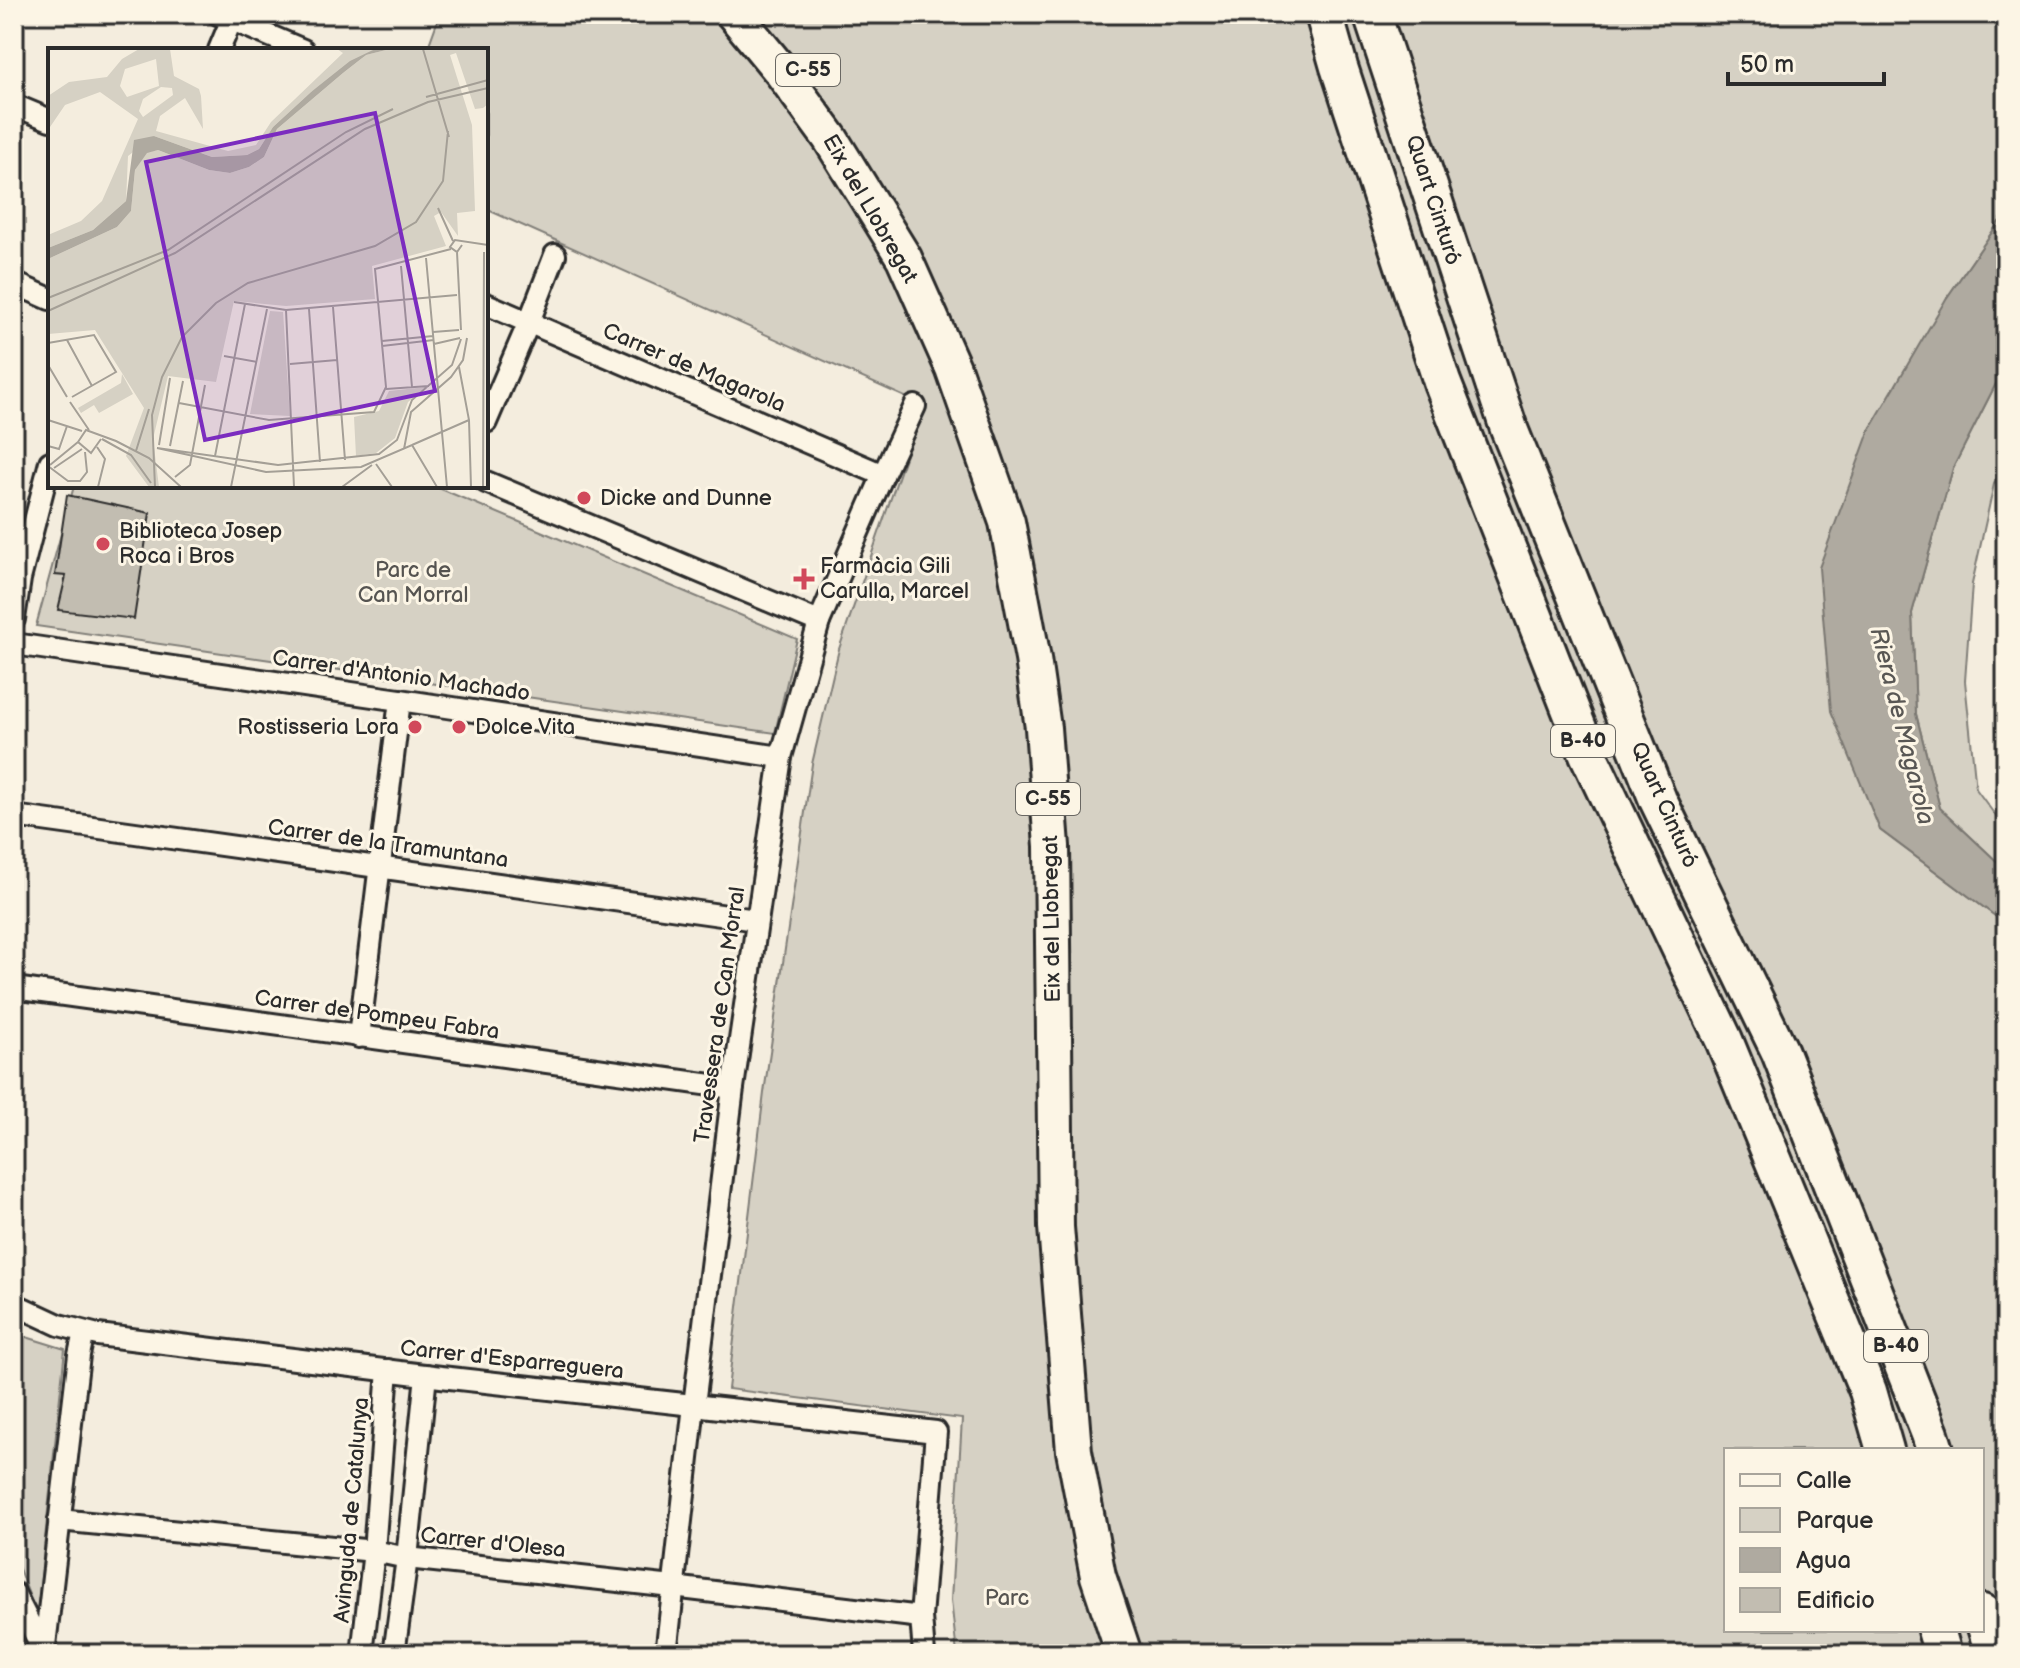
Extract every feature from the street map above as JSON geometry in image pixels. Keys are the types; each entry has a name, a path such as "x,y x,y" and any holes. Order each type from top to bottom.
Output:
{"highway":[{"name":"Eix del Llobregat","path":"734,14 814,115 904,258 953,368 1007,522 1023,596 1043,728 1052,846 1056,1227 1074,1451 1098,1576 1124,1654"},
{"name":"Eix del Llobregat","path":"764,14 850,128 934,279 1004,450 1026,534 1047,642 1061,747 1072,968 1072,1113 1081,1340 1105,1533 1120,1594 1140,1654"},
{"name":"Quart Cinturó","path":"1324,14 1442,382 1588,754 1724,1040 1868,1391 1884,1448"},
{"name":"Quart Cinturó","path":"1372,14 1515,443 1658,800 1780,1052 1934,1448"},
{"path":"1984,1620 1994,1654"},
{"path":"1937,1632 1943,1654"}],"street":[{"path":"220,48 228,16 299,48"},
{"path":"14,105 48,119"},
{"path":"488,417 555,255"},
{"path":"14,283 48,298"},
{"name":"Carrer de Magarola","path":"488,305 883,475"},
{"name":"Travessera de Can Morral","path":"666,1654 733,1088 781,757 819,622 915,406"},
{"path":"14,619 20,579 48,470"},
{"path":"488,483 819,622"},
{"name":"Carrer d'Antonio Machado","path":"14,644 781,757"},
{"path":"359,1037 400,700"},
{"name":"Carrer de la Tramuntana","path":"14,816 756,920"},
{"name":"Carrer de Pompeu Fabra","path":"14,988 733,1088"},
{"name":"Carrer d'Esparreguera","path":"14,1304 59,1325 113,1337 936,1432 921,1617"},
{"path":"43,1654 84,1332"},
{"name":"Avinguda de Catalunya","path":"362,1654 374,1551 388,1370"},
{"path":"394,1654 426,1375"},
{"name":"Carrer d'Olesa","path":"59,1520 374,1551 407,1558 921,1617"},
{"path":"14,1593 43,1654"},
{"path":"921,1617 924,1654"}],"green space":[{"name":"Parc","path":"440,14 2006,14 2006,212 1946,299 1880,830 2006,924 2006,1654 957,1654 951,1600 962,1419 728,1389 764,1093 812,764 839,649 923,405 488,210 488,48 428,48"},
{"path":"2006,364 2006,460 1994,484 1972,584 1965,681 1976,789 2006,830 2006,870 1940,808 1916,714 1912,613 1953,468"},
{"name":"Parc de Can Morral","path":"73,488 439,488 797,639 775,733 36,626"},
{"path":"14,1329 23,1336 65,1349 37,1615 14,1556"}],"water":[{"name":"Riera de Magarola","path":"2006,212 2006,364 1953,468 1912,613 1916,714 1940,808 2006,870 2006,924 1880,830 1831,711 1819,568 1870,429 1946,299"}],"building":[{"name":"Biblioteca Josep Roca i Bros","path":"67,495 150,513 134,619 58,610 66,576 55,575"}],"place":[{"name":"Dicke and Dunne","path":"584,498"},
{"name":"Biblioteca Josep Roca i Bros","path":"103,544"},
{"name":"Farmàcia Gili Carulla, Marcel","path":"804,579"},
{"name":"Rostisseria Lora","path":"415,727"},
{"name":"Dolce Vita","path":"459,727"}]}
